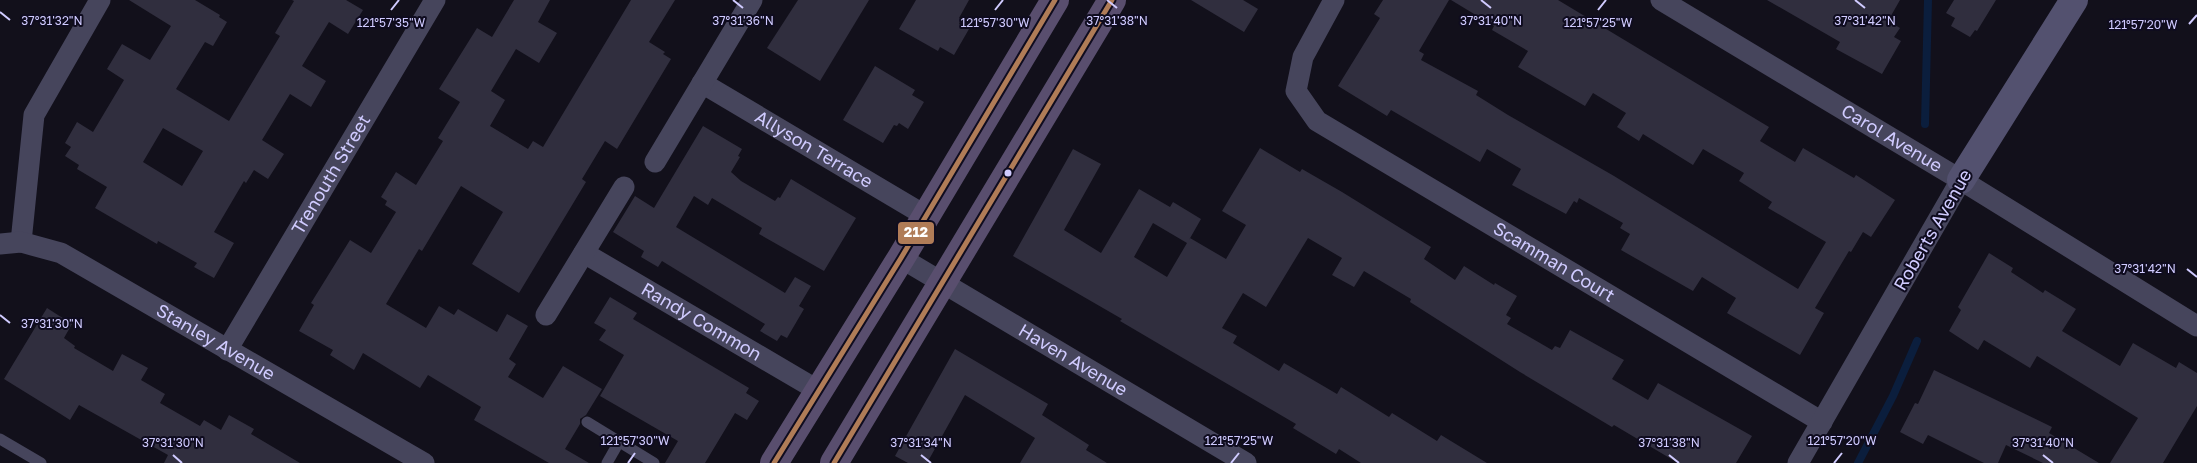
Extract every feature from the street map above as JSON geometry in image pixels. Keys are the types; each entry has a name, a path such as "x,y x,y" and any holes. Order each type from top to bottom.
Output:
{"main road":[{"path":"834,463 1112,0"},
{"path":"774,463 901,258 1049,2"}],"street":[{"path":"21,242 34,115 100,0"},
{"name":"Trenouth Street","path":"228,350 435,0"},
{"path":"655,162 752,0"},
{"name":"Scamman Court","path":"1334,0 1303,57 1296,92 1317,121 1822,422"},
{"name":"Roberts Avenue","path":"1798,463 1961,180 2074,0"},
{"name":"Carol Avenue","path":"1664,1 1961,180 2197,326"},
{"name":"Allyson Terrace","path":"702,83 926,216"},
{"path":"546,315 624,187"},
{"name":"Stanley Avenue","path":"0,244 21,242 61,253 424,463"},
{"name":"Randy Common","path":"584,253 819,392"},
{"name":"Haven Avenue","path":"901,258 1246,463"}],"lane":[{"path":"587,422 654,463"},
{"path":"0,439 41,463"},
{"path":"607,463 619,442"}],"building":[{"path":"129,0 195,0 220,15 219,17 227,22 213,46 205,42 176,89 229,121 280,36 275,33 294,1 292,0 346,0 363,10 348,34 329,22 302,66 326,81 311,107 290,94 262,140 284,154 268,179 254,170 246,183 244,181 214,232 234,243 214,278 194,267 197,263 158,241 157,244 95,208 107,187 77,169 79,165 65,156 71,147 65,143 77,122 93,132 124,80 107,69 122,44 150,60 171,26","holes":["163,128 203,151 182,186 143,162"]},
{"path":"514,0 550,0 538,22 557,33 539,63 516,49 491,91 505,100 490,126 528,149 533,141 543,147 631,0 675,0 649,42 665,52 663,54 671,59 617,149 605,141 582,179 586,182 519,293 472,264 503,212 461,186 422,251 419,249 386,304 426,328 439,306 454,315 458,309 497,332 507,314 528,326 509,359 516,364 508,377 543,398 563,366 602,389 586,415 580,419 580,424 565,449 589,463 549,463 474,420 481,407 428,375 420,388 363,353 354,370 330,355 333,350 299,331 314,305 311,303 350,240 371,253 396,212 385,205 387,201 381,197 396,172 416,185 443,141 438,138 460,102 439,89 477,28 492,37"},
{"path":"798,0 869,0 820,81 767,48"},
{"path":"916,0 969,0 959,18 961,19 959,24 969,29 954,55 940,47 938,51 899,29"},
{"path":"1191,0 1243,0 1258,9 1244,32"},
{"path":"1383,0 1449,0 1419,51 1424,54 1421,60 1478,91 1476,95 1508,115 1614,176 1798,289 1826,242 1768,208 1772,202 1739,181 1744,173 1703,149 1693,165 1643,134 1639,141 1617,127 1626,113 1593,93 1585,106 1518,67 1528,51 1492,30 1494,26 1451,0 1558,0 1769,127 1760,141 1795,162 1803,148 1854,178 1856,175 1895,200 1871,237 1863,232 1851,252 1849,251 1815,308 1824,313 1800,355 1727,313 1736,298 1702,277 1693,291 1621,250 1630,234 1620,228 1623,223 1579,198 1577,203 1574,201 1566,214 1512,185 1521,169 1487,149 1480,162 1391,110 1387,116 1338,86 1380,18 1374,14"},
{"path":"1767,0 1900,0 1888,21 1900,28 1894,37 1901,41 1882,74 1836,49 1840,42"},
{"path":"1954,0 1996,0 1977,31 1975,30 1970,37 1951,26 1955,18 1946,13"},
{"path":"875,66 915,90 912,95 924,102 908,129 899,123 897,126 894,125 883,143 843,120"},
{"path":"703,126 742,149 738,156 740,157 731,172 741,181 775,201 778,197 780,198 791,179 856,218 824,271 759,234 762,228 712,198 708,205 694,196 676,227 785,293 795,277 811,286 799,306 804,309 787,338 781,335 777,341 760,331 765,324 662,261 658,267 641,257 644,251 613,232 635,196 654,208"},
{"path":"1260,148 1300,172 1302,169 1342,192 1431,247 1424,259 1455,280 1464,266 1494,285 1495,283 1517,296 1506,315 1511,318 1507,324 1552,350 1555,346 1560,348 1570,330 1624,360 1612,379 1648,400 1658,383 1752,436 1736,463 1678,463 1614,425 1612,427 1520,372 1410,302 1411,299 1364,271 1354,287 1332,275 1342,258 1308,238 1266,307 1243,293 1222,328 1237,336 1233,343 1279,371 1284,363 1337,394 1341,387 1389,417 1392,413 1437,441 1441,435 1487,463 1361,463 1339,449 1336,454 1293,428 1296,424 1013,256 1073,149 1101,164 1064,230 1101,253 1139,189 1170,207 1173,202 1201,219 1190,238 1226,259 1246,225 1222,211","holes":["1153,223 1187,243 1167,277 1134,257"]},
{"path":"1989,253 2013,268 2011,272 2043,293 2045,290 2076,309 2062,331 2120,366 2133,343 2176,368 2179,362 2197,373 2197,406 2163,463 2110,463 2138,418 2037,356 2030,368 1984,340 1978,350 1949,331 1961,310 1958,307"},
{"path":"610,297 637,313 633,319 749,388 746,393 759,401 747,420 735,413 705,463 665,463 678,441 600,396 624,355 599,340 606,330 594,323"},
{"path":"47,308 72,324 64,338 75,346 74,348 113,371 122,354 148,368 141,380 165,394 160,403 200,426 204,420 221,430 229,415 254,429 251,434 300,463 164,463 168,455 79,405 70,420 4,379"},
{"path":"955,349 1048,404 1042,415 1089,445 1086,450 1107,463 1020,463 1035,438 965,395 927,463 908,463 895,456"},
{"path":"1934,370 2052,427 2049,433 2099,463 2043,463 2006,445 1998,463 1984,463 1928,435 1923,444 1900,432 1915,403 1918,404"}],"waterway":[{"path":"1925,124 1928,0"},
{"path":"1858,463 1893,396 1917,341"}],"transit line":[{"name":"212","path":"774,463 901,258 1055,0"},
{"name":"212","path":"834,463 1112,0"}]}
